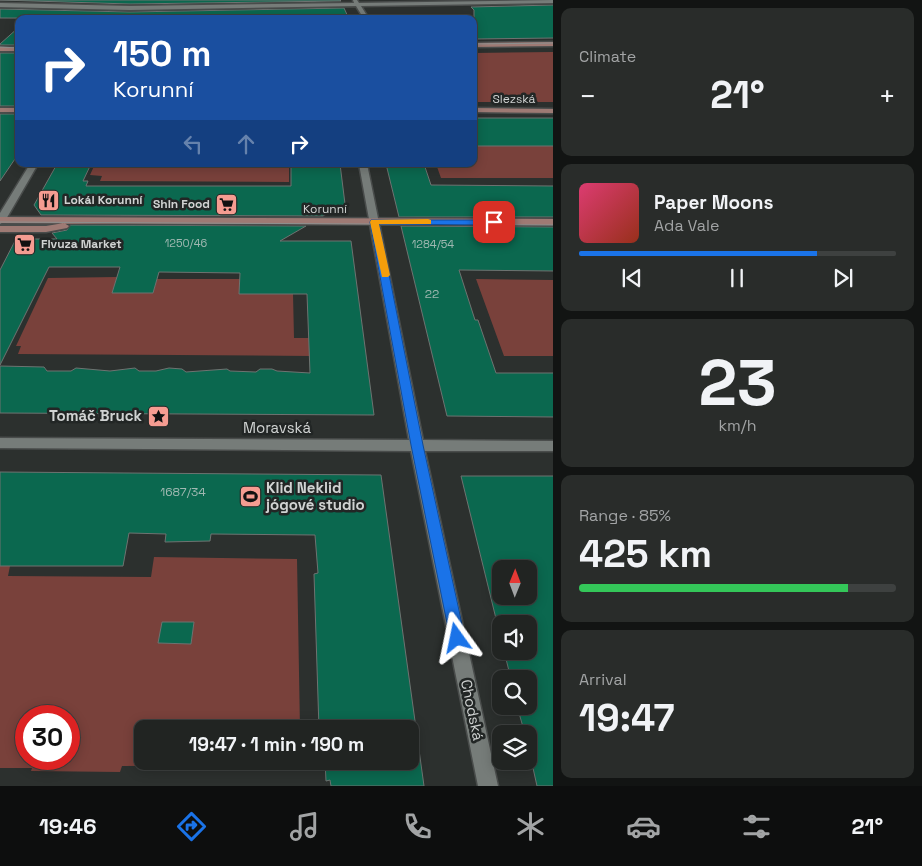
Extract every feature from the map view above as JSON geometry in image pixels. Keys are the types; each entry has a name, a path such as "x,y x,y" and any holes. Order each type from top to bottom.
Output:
{"street":[{"path":"117,10 122,0"},
{"path":"0,5 117,10 356,2 553,1"},
{"path":"356,2 364,15"},
{"path":"477,45 553,44"},
{"path":"0,49 15,49"},
{"path":"0,110 15,110"},
{"name":"Slezská","path":"477,110 553,111"},
{"path":"0,220 32,167"},
{"name":"Chodská","path":"364,167 417,445 488,786"},
{"name":"Korunní","path":"0,220 553,222"},
{"name":"Korunní","path":"0,229 46,230 96,220"},
{"name":"Moravská","path":"0,442 553,446"}],"shaded area":[{"path":"553,52 553,102 477,102 477,53"},
{"path":"477,146 553,146 553,178 441,178 437,167 477,167"},
{"path":"94,167 289,167 289,182 100,181 102,176 90,175"},
{"path":"117,277 112,293 153,293 157,279 240,279 239,293 293,294 294,338 309,338 312,356 18,354 21,346 16,346 48,278"},
{"path":"476,279 553,280 553,356 504,356"},
{"path":"154,557 297,559 300,720 134,720 134,766 122,766 120,772 31,771 80,770 80,705 15,705 15,768 0,768 0,566 10,566 8,576 151,577","holes":["162,622 194,622 191,644 159,643"]}],"building":[{"path":"0,0 340,0 341,1 130,4"},
{"path":"553,5 553,38 477,39 477,15 474,15 474,10 471,7"},
{"path":"344,8 347,15 15,15 15,18 0,18 0,9 130,12"},
{"path":"15,31 15,45 0,44"},
{"path":"0,53 15,53 15,106 0,106"},
{"path":"0,114 15,114 15,159 0,181"},
{"path":"477,118 553,118 553,146 477,146"},
{"path":"55,167 90,167 83,181 88,181 86,186 291,186 291,167 340,167 345,204 323,216 41,215 34,205"},
{"path":"387,167 425,167 431,185 553,186 553,217 399,217"},
{"path":"70,225 306,226 280,241 351,241 374,415 0,413 0,366 44,367 47,371 71,371 76,368 110,371 135,368 139,371 156,371 169,368 182,369 186,372 227,369 230,371 256,372 260,369 272,369 310,373 307,294 239,294 240,273 159,272 153,293 112,293 120,267 49,267 0,365 0,270 16,239 57,239 52,233 67,230"},
{"path":"401,226 553,227 553,271 459,270 475,320 478,320 496,373 553,373 553,417 447,416"},
{"path":"0,472 381,475 415,720 319,720 314,574 318,573 315,535 211,534 210,541 165,542 166,534 129,533 123,566 0,566"},
{"path":"461,476 553,476 553,786 537,786 533,770 537,770 537,725 522,725 520,715 537,715 537,670 509,670 506,660 537,660 537,615 495,615 493,605 538,605 538,560 492,560 492,602"},
{"path":"162,622 194,622 191,644 158,643"},
{"path":"419,750 424,786 331,786 330,780 326,781 325,770 419,770"}],"tram line":[{"path":"477,44 553,43"},
{"path":"0,47 15,48"},
{"path":"0,222 553,225"}],"slow traffic":[{"path":"385,275 374,222 428,222"}],"place":[{"name":"Lokál Korunní","path":"48,200"},
{"name":"Shin Food","path":"226,204"},
{"name":"Fivuza Market","path":"25,244"},
{"name":"Tomáč Bruck","path":"158,416"},
{"name":"Klid Neklid jógové studio","path":"250,497"}],"route":[{"path":"457,638 374,222 494,222"}]}
